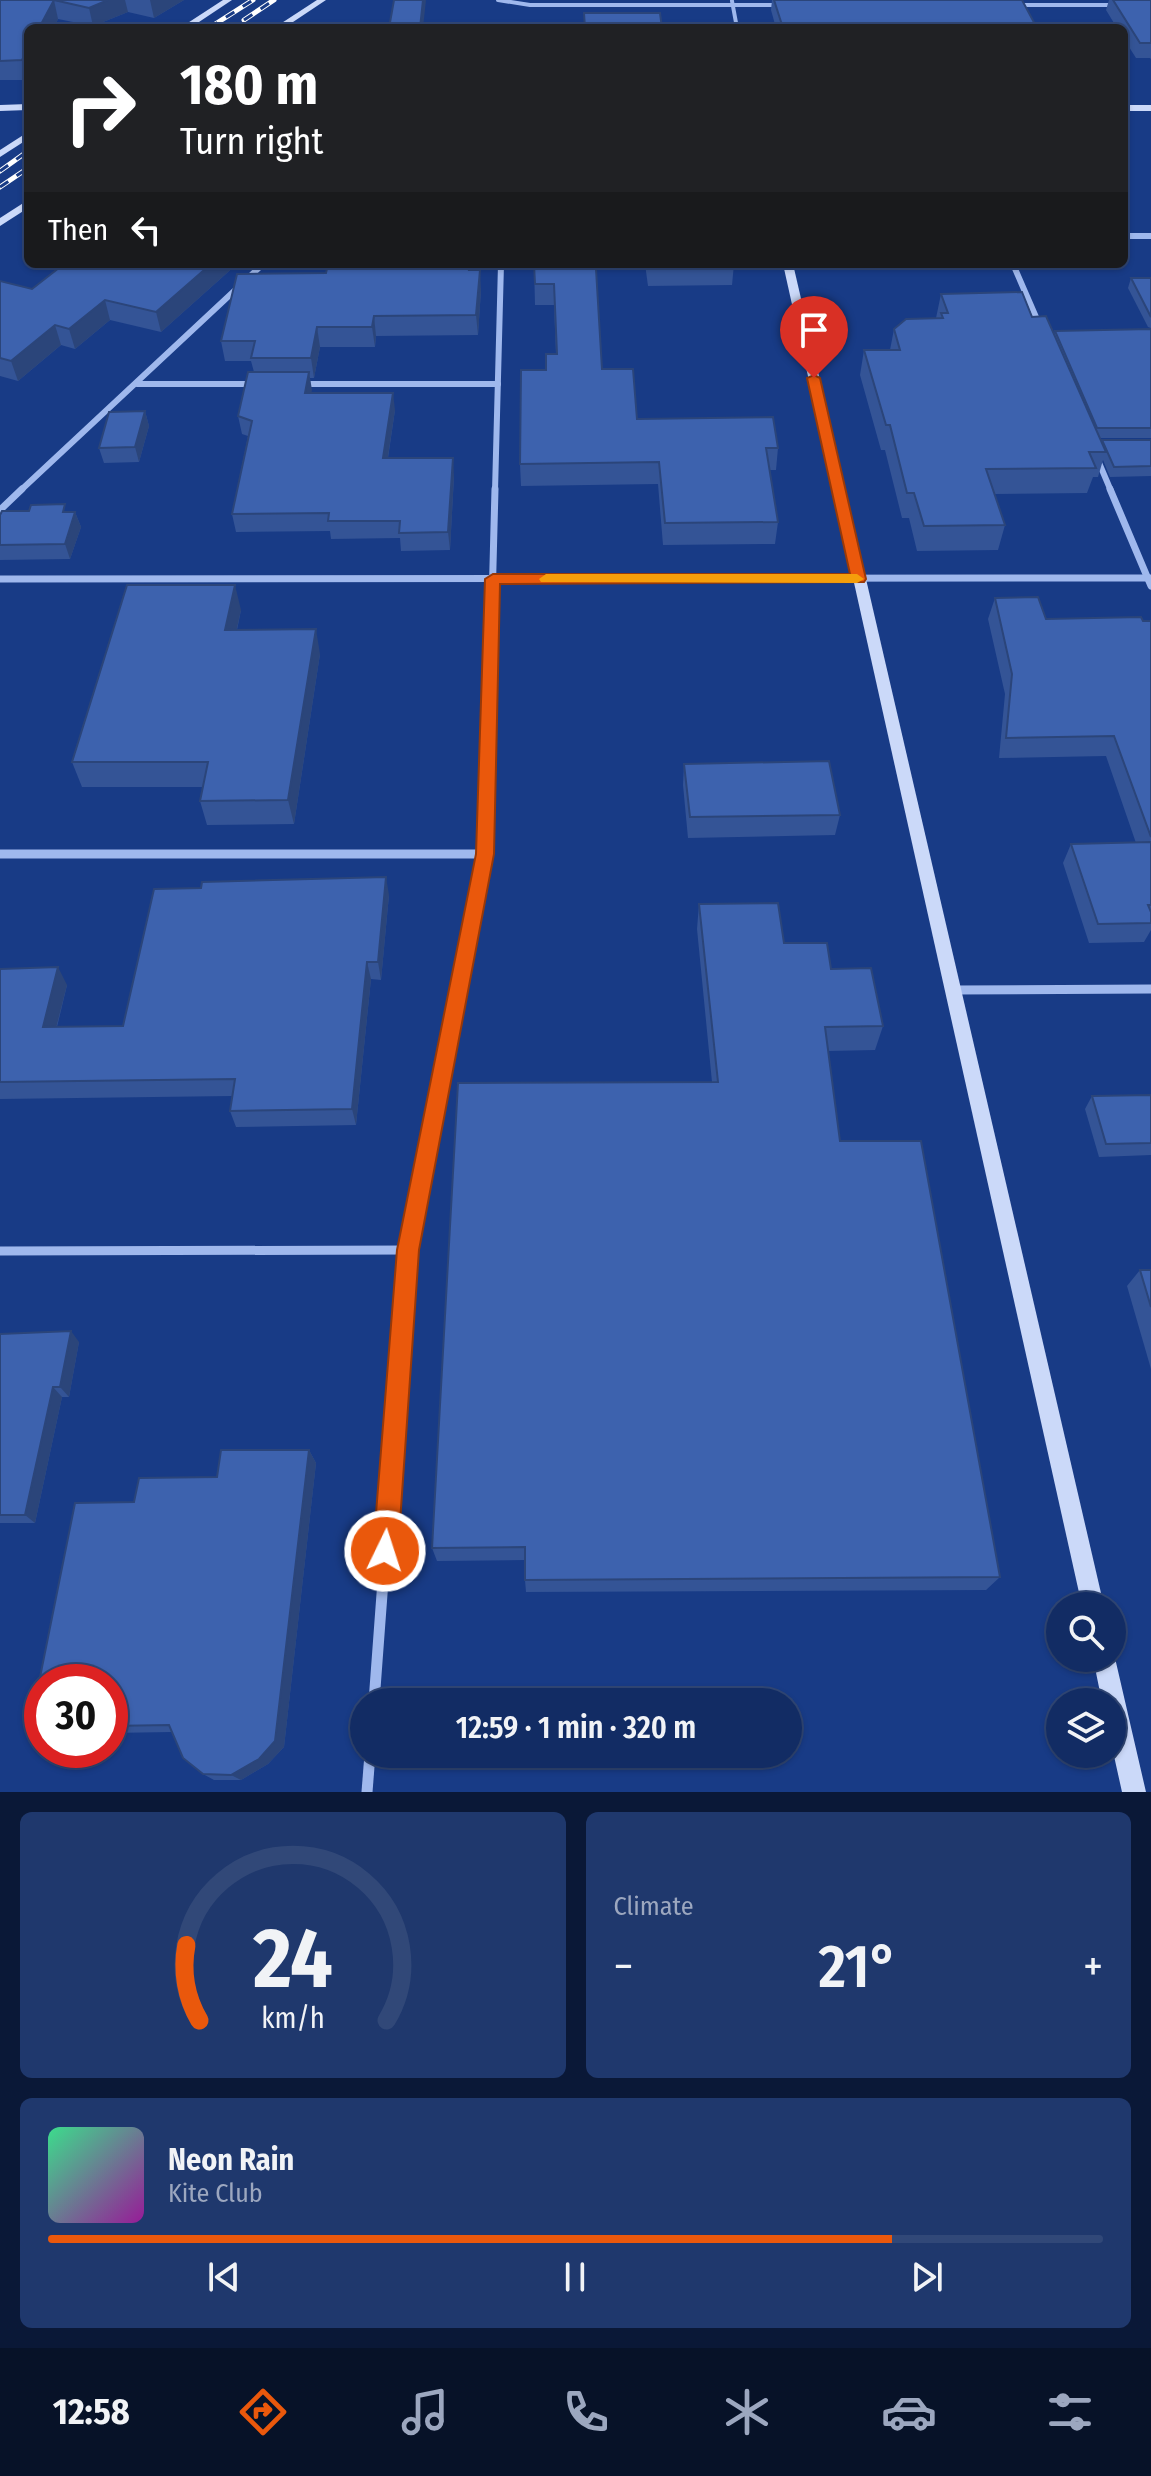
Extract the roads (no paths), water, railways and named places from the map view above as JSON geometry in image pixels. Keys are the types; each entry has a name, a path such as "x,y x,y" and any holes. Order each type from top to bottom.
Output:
{"street":[{"path":"190,24 228,0"},
{"path":"284,24 322,0"},
{"path":"498,0 530,5 733,2 797,5"},
{"path":"733,2 736,24"},
{"path":"1003,5 1034,2 1122,5"},
{"path":"0,108 24,107"},
{"path":"1128,108 1151,108"},
{"path":"0,154 24,138"},
{"path":"0,223 24,206"},
{"path":"1128,236 1151,236"},
{"path":"0,510 259,268"},
{"path":"375,1688 408,1250 485,854 501,268"},
{"path":"789,268 1090,1592"},
{"path":"1015,268 1043,333"},
{"path":"137,384 263,384"},
{"path":"294,384 498,384"},
{"path":"0,579 1150,581 1091,444"},
{"path":"0,854 485,854"},
{"path":"954,990 1151,989"},
{"path":"0,1251 408,1250"},
{"path":"1107,1672 1134,1792"},
{"path":"367,1792 369,1768"}],"railway":[{"path":"215,24 253,0"},
{"path":"244,20 274,0"},
{"path":"0,171 24,154"},
{"path":"0,187 24,171"}]}
